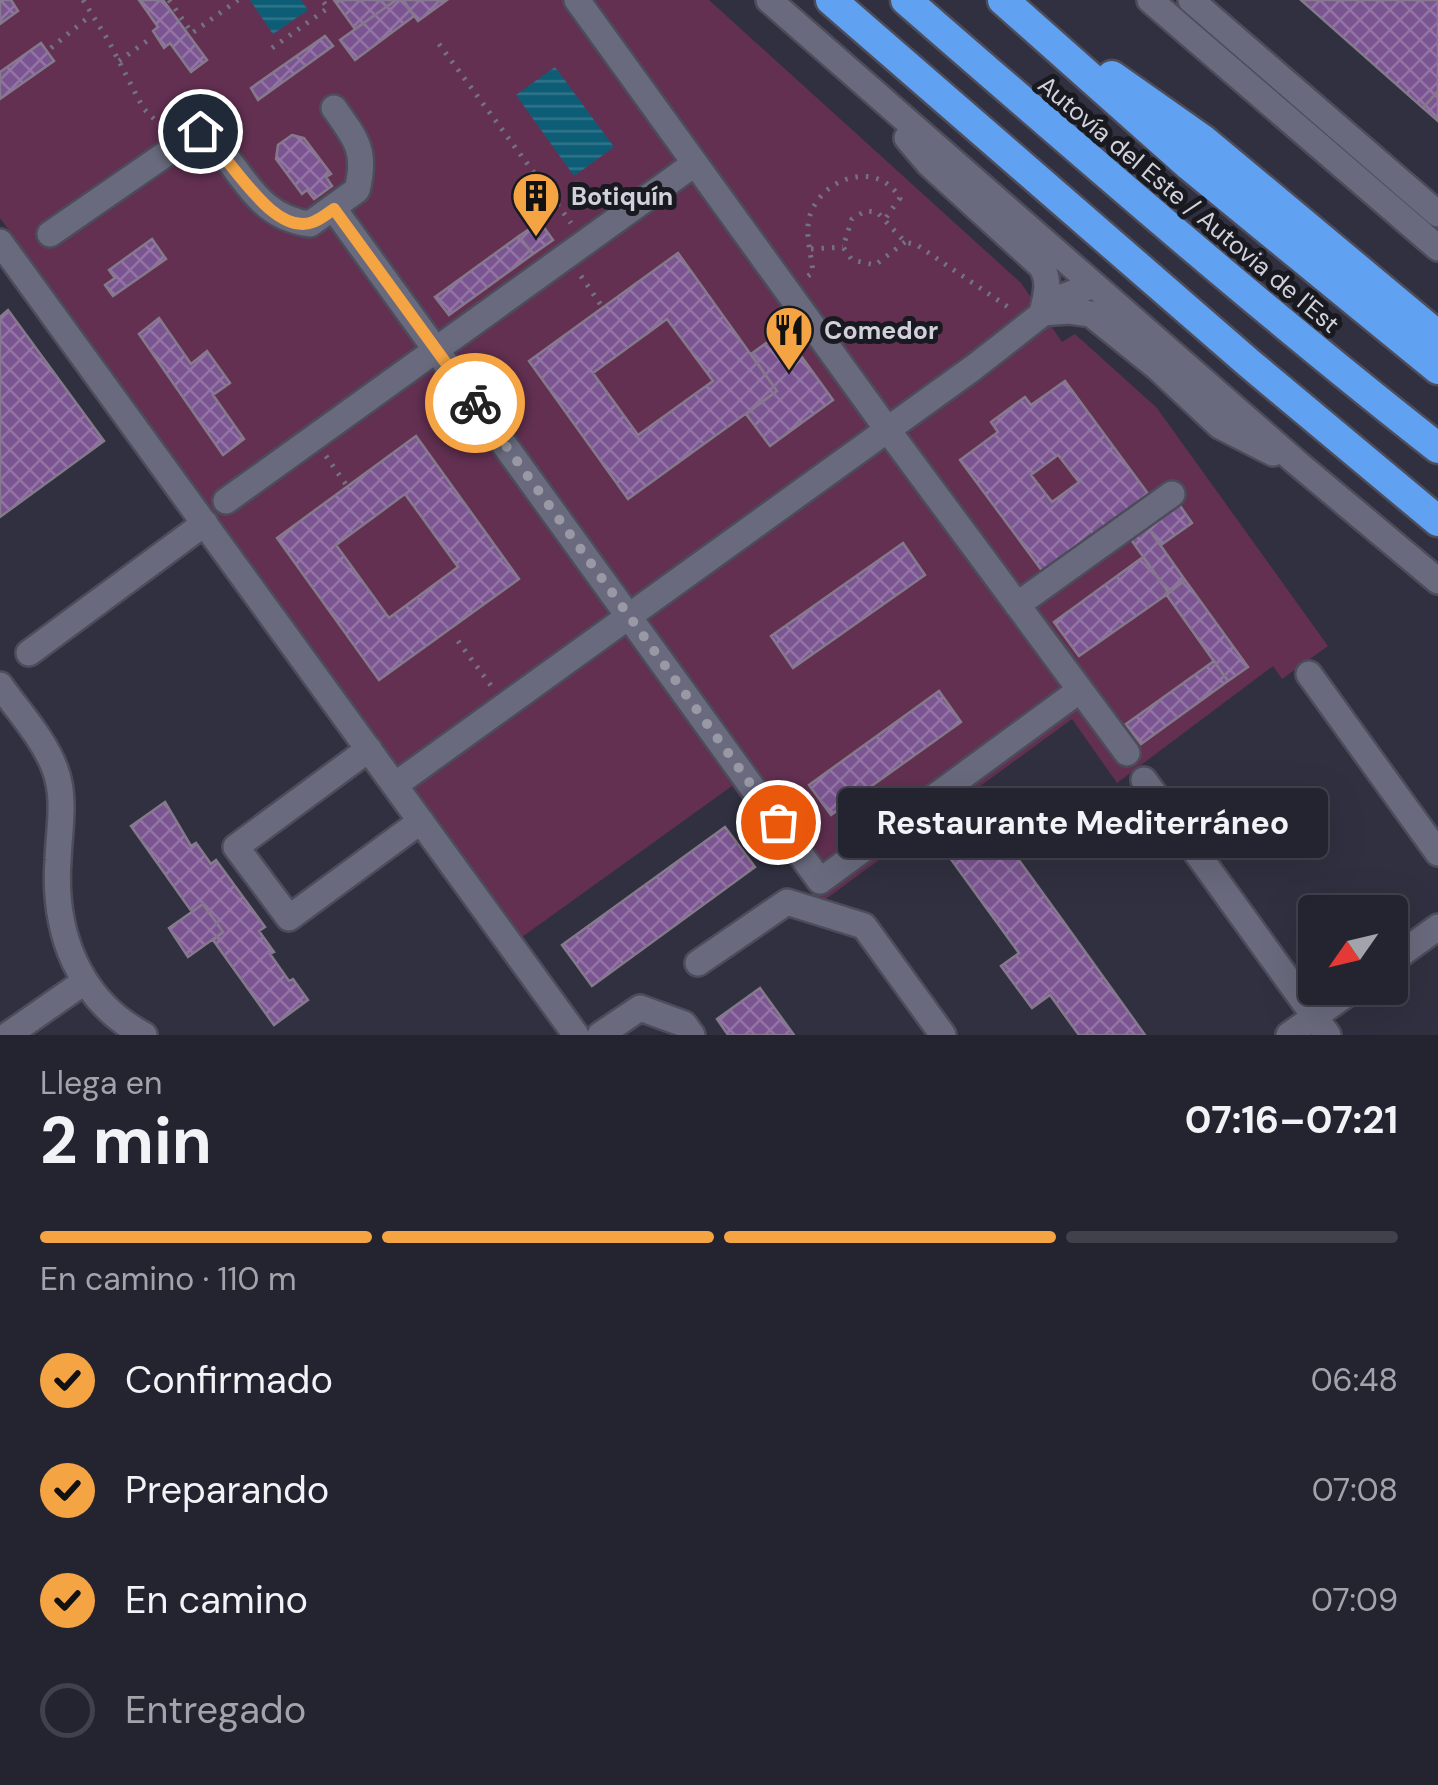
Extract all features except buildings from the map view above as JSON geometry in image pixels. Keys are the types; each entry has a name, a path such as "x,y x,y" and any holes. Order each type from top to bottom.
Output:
{"highway":[{"path":"830,0 1250,364 1438,521"},
{"name":"Autovía del Este / Autovia de l'Est","path":"906,0 1162,222 1438,448"},
{"name":"Autovía del Este / Autovia de l'Est","path":"1003,0 1190,166 1438,369"},
{"path":"1033,26 1204,140 1438,336"}],"street":[{"path":"577,0 886,429 1127,754"},
{"path":"770,0 1296,462 1438,581"},
{"path":"1150,0 1438,248"},
{"path":"1191,0 1438,214"},
{"path":"837,60 929,164 1041,266 1048,289 1035,319"},
{"path":"50,234 200,131 215,142 261,203 287,220 310,224 357,190 363,166 358,140 334,108"},
{"path":"226,501 694,164"},
{"path":"334,209 820,881 1080,690"},
{"path":"5,258 205,524 576,1035"},
{"path":"395,786 1065,296 1094,285"},
{"path":"1035,319 1069,311 1092,314 1220,426 1255,446 1296,462"},
{"path":"1017,605 1172,494"},
{"path":"29,653 205,524"},
{"path":"1309,674 1438,853"},
{"path":"0,685 55,768 62,802 57,866 60,915 68,952 99,1003 144,1035"},
{"path":"369,748 236,846 289,918 421,822"},
{"path":"1144,780 1321,1026"},
{"path":"698,963 787,902 864,926 943,1035"},
{"path":"1408,949 1438,927"},
{"path":"8,1035 84,982"},
{"path":"1289,1035 1321,1026 1339,1005"},
{"path":"600,1035 640,1008 684,1024 692,1035"}],"path":[{"path":"83,0 143,108 179,145"},
{"path":"169,0 192,33 238,0"},
{"path":"272,48 328,8 322,0"},
{"path":"52,48 91,15"},
{"path":"119,61 152,38"},
{"path":"439,44 578,231 578,271 603,308"},
{"path":"788,292 814,272 807,231 812,207 834,186 854,176 876,177 892,184 900,198 886,219"},
{"path":"843,247 852,219 864,211 877,212 905,242 917,245 1035,319"},
{"path":"843,247 852,260 875,265 905,242"},
{"path":"811,250 843,247"},
{"path":"313,438 348,486"},
{"path":"458,641 506,705"}],"shaded area":[{"path":"0,0 709,0 1021,283 1062,342 1075,334 1157,408 1328,646 1282,679 1273,666 1117,783 1072,719 819,904 732,786 522,937 0,218"}],"water":[{"path":"250,0 301,0 308,10 273,34"},
{"path":"555,67 614,147 574,176 516,95"}],"way so far":[{"path":"475,403 778,822"}],"place":[{"name":"Botiquín","path":"536,238"},
{"name":"Comedor","path":"789,372"},
{"name":"Restaurante Mediterráneo","path":"778,822"}],"route":[{"path":"200,131 215,142 261,203 287,220 310,224 334,209 475,403"}]}
